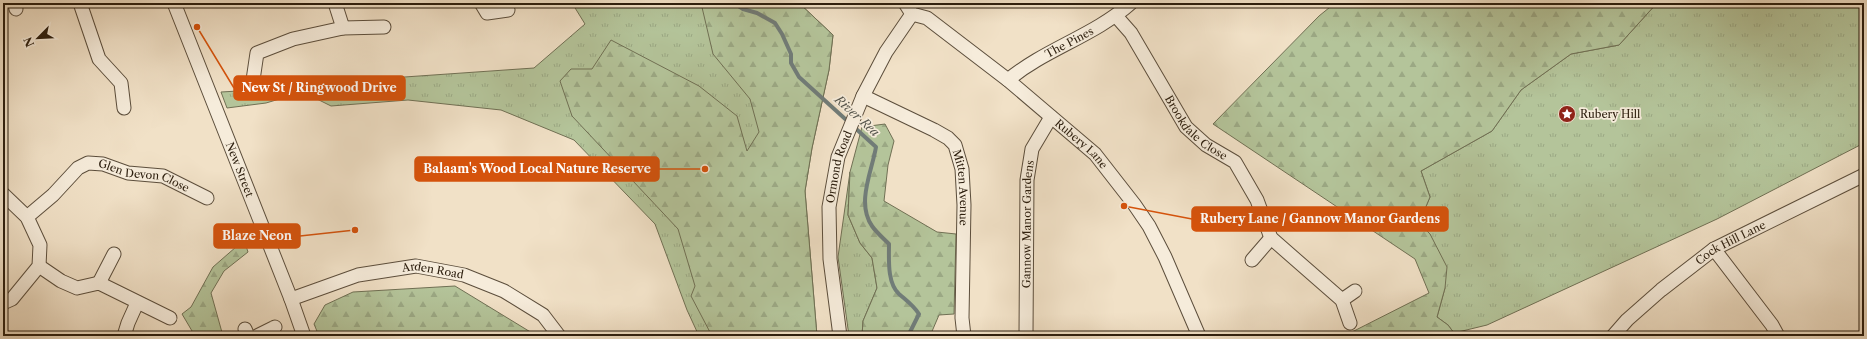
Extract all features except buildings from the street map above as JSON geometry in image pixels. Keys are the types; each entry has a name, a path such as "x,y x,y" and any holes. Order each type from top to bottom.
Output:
{"street":[{"path":"80,3 99,59 120,83 124,108"},
{"name":"New Street","path":"174,3 291,299 304,336"},
{"path":"335,3 343,28"},
{"path":"481,3 487,13 508,10"},
{"name":"The Pines","path":"1008,80 1022,68 1116,16 1131,3"},
{"name":"Rubery Lane","path":"908,9 928,18 1008,80 1095,154 1134,204 1149,226 1165,257 1199,336"},
{"name":"Ormond Road","path":"840,336 830,259 829,207 838,157 863,96 908,9"},
{"name":"Brookdale Close","path":"1116,16 1131,33 1186,127 1206,145 1235,162 1257,200 1272,238 1342,300 1350,323"},
{"path":"253,80 257,53 293,39 343,28 384,27"},
{"name":"Mitten Avenue","path":"863,96 934,130 948,138 954,145 962,169 964,205 962,318 964,336"},
{"name":"Gannow Manor Gardens","path":"1026,336 1027,180 1032,148 1050,117"},
{"name":"Glen Devon Close","path":"27,217 53,194 78,168 88,163 103,164 128,173 163,176 207,198"},
{"name":"Cock Hill Lane","path":"1613,336 1627,320 1661,290 1714,249 1864,175"},
{"path":"3,194 27,217 40,245 39,266 12,299 3,303"},
{"path":"1252,260 1272,238"},
{"path":"1714,249 1772,325 1778,336"},
{"path":"99,283 114,254"},
{"path":"39,266 61,281 77,288 99,283 170,318"},
{"name":"Arden Road","path":"291,299 358,275 416,266 464,275 504,291 543,315 559,336"},
{"path":"1342,300 1355,291"},
{"path":"124,336 128,322 138,303"},
{"path":"257,336 275,327"}],"green space":[{"path":"572,3 799,3 833,35 829,70 812,148 805,191 817,336 699,336 687,310 655,224 574,140 501,110 408,100 331,106 303,92 266,103 227,108 221,92 289,88 347,81 534,68 585,24"},
{"path":"701,3 799,3 833,35 829,70 812,148 805,191 817,336 712,336 691,296 695,286 678,229 572,116 560,81 571,69 592,69 611,40 699,86 737,116 747,151 759,132 750,99 713,54"},
{"path":"1335,3 1657,3 1619,45 1571,54 1521,90 1492,131 1421,171 1430,197 1419,223 1430,234 1447,267 1445,288 1437,317 1448,325 1454,333 1450,336 1344,336 1429,293 1415,259 1213,124 1319,16"},
{"path":"1657,3 1864,3 1864,143 1717,219 1487,325 1454,333 1448,325 1437,317 1445,288 1435,247 1430,234 1419,223 1430,197 1421,171 1492,131 1521,90 1571,54 1619,45"},
{"path":"885,124 894,141 888,165 884,201 937,232 956,234 954,314 939,315 930,336 862,336 863,321 877,288 872,258 860,243 848,215 850,172 862,127"},
{"path":"850,172 848,215 860,243 872,258 877,288 863,321 862,336 849,336 838,257"},
{"path":"244,240 248,252 224,271 211,293 223,336 195,336 182,314 191,307 213,267"},
{"path":"455,286 537,336 319,336 314,324 325,305 353,292"}],"waterway":[{"name":"River Rea","path":"734,3 743,9 757,13 775,23 791,54 791,63 799,77 876,147 866,187 865,207 867,217 872,226 889,244 889,264 892,284 899,294 919,314 908,336"}],"place":[{"name":"New St / Ringwood Drive","path":"197,27"},
{"name":"Rubery Hill","path":"1567,114"},
{"name":"Balaam's Wood Local Nature Reserve","path":"705,169"},
{"name":"Rubery Lane / Gannow Manor Gardens","path":"1124,206"},
{"name":"Blaze Neon","path":"355,230"}]}
